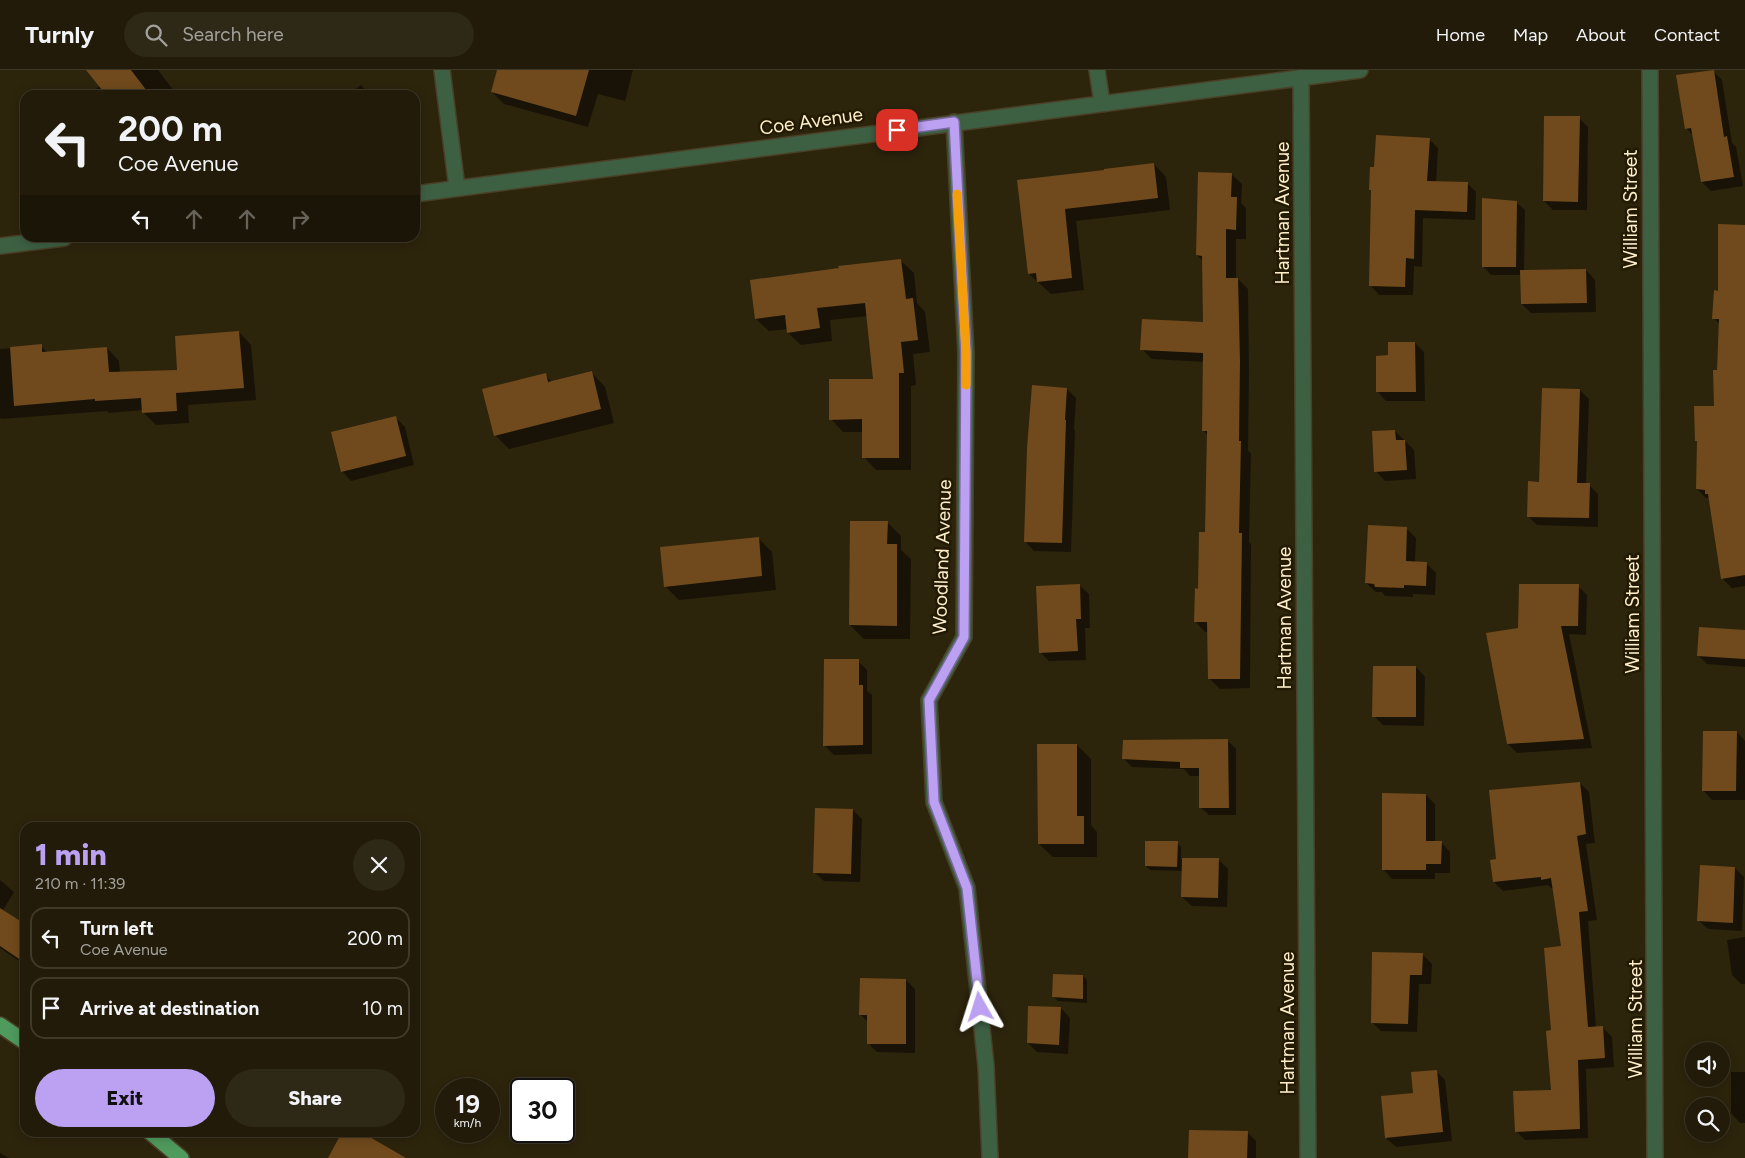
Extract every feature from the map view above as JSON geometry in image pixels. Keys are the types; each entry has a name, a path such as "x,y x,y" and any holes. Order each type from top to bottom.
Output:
{"main road":[{"path":"0,1025 20,1039"},
{"path":"156,1137 181,1158"}],"street":[{"path":"442,70 457,188"},
{"path":"1097,70 1102,103"},
{"name":"Coe Avenue","path":"420,193 1360,70"},
{"name":"William Street","path":"1650,70 1655,1158"},
{"name":"Hartman Avenue","path":"1301,77 1308,1158"},
{"name":"Woodland Avenue","path":"954,122 966,353 964,637 929,700 934,802 967,888 986,1066 990,1158"},
{"path":"0,246 32,242"}],"building":[{"path":"86,70 131,70 146,90 102,90"},
{"path":"497,70 589,70 576,116 491,92"},
{"path":"1714,70 1724,137 1727,136 1734,177 1701,182 1691,128 1685,129 1676,75"},
{"path":"1544,116 1580,116 1578,202 1543,201"},
{"path":"1376,135 1430,138 1427,181 1468,182 1467,212 1415,210 1414,259 1406,258 1405,287 1369,286 1370,167 1374,167"},
{"path":"1154,163 1158,198 1065,209 1072,278 1037,282 1036,273 1028,274 1017,180"},
{"path":"1198,172 1232,173 1231,197 1237,197 1236,230 1226,229 1226,278 1238,278 1239,441 1241,441 1239,533 1242,533 1240,679 1208,679 1207,622 1194,622 1195,588 1198,589 1199,532 1205,532 1207,431 1202,431 1203,353 1140,350 1142,319 1203,322 1202,256 1196,255"},
{"path":"1482,198 1517,201 1516,267 1482,267"},
{"path":"1718,224 1745,225 1745,575 1721,579 1708,494 1705,494 1705,490 1696,489 1697,441 1695,441 1694,406 1714,406 1713,370 1717,370 1719,319 1712,319 1714,290 1718,291"},
{"path":"901,259 906,299 913,298 918,340 901,342 904,373 899,373 899,458 862,458 862,419 829,420 829,379 873,379 865,303 817,308 820,328 787,333 785,315 755,319 750,280 839,268 838,266"},
{"path":"1586,269 1587,303 1521,304 1520,270"},
{"path":"239,331 244,388 176,393 177,411 142,413 141,398 95,401 95,399 14,406 10,347 42,344 42,352 107,347 109,372 177,370 175,336"},
{"path":"1388,342 1415,342 1416,392 1376,392 1376,356 1388,355"},
{"path":"592,371 601,409 494,436 482,389 546,373 548,382"},
{"path":"1032,385 1067,388 1062,543 1024,542 1027,448"},
{"path":"1542,388 1580,389 1577,483 1590,483 1589,518 1527,517 1528,481 1539,482"},
{"path":"396,416 406,456 341,472 331,432"},
{"path":"1395,430 1396,440 1405,440 1407,470 1374,472 1372,431"},
{"path":"850,521 888,521 887,544 897,544 897,626 849,625"},
{"path":"1368,525 1407,527 1406,561 1427,562 1426,586 1404,585 1404,588 1375,587 1374,584 1365,583"},
{"path":"759,537 762,576 664,587 660,547"},
{"path":"1080,584 1081,619 1076,619 1078,651 1039,653 1036,586"},
{"path":"1519,584 1579,584 1578,626 1561,626 1584,739 1507,744 1486,633 1518,628"},
{"path":"1699,627 1745,630 1745,659 1697,656"},
{"path":"824,659 859,659 859,685 863,685 863,745 823,746"},
{"path":"1373,666 1416,666 1416,717 1372,717"},
{"path":"1703,731 1737,731 1736,791 1702,791"},
{"path":"1228,739 1229,808 1199,808 1199,768 1180,768 1180,762 1122,759 1123,740"},
{"path":"1037,744 1077,744 1077,816 1084,816 1084,844 1038,844"},
{"path":"1580,782 1586,834 1577,836 1588,911 1579,912 1588,1027 1603,1026 1605,1058 1578,1060 1580,1129 1515,1132 1513,1091 1551,1090 1546,1031 1551,1030 1544,948 1561,946 1551,878 1541,880 1541,877 1493,882 1490,860 1496,859 1489,790"},
{"path":"1382,793 1426,794 1426,841 1442,841 1441,864 1426,864 1426,870 1382,870"},
{"path":"815,808 853,809 851,874 813,873"},
{"path":"1145,841 1178,841 1177,867 1145,866"},
{"path":"1182,858 1219,858 1218,898 1181,897"},
{"path":"1700,865 1735,867 1733,923 1697,921"},
{"path":"0,908 20,921 20,960 0,946"},
{"path":"1372,952 1423,953 1422,975 1410,975 1408,1024 1371,1023"},
{"path":"1053,974 1083,975 1083,999 1052,997"},
{"path":"860,978 906,979 906,1044 867,1044 867,1015 859,1015"},
{"path":"1028,1006 1061,1007 1059,1045 1027,1043"},
{"path":"1437,1070 1443,1132 1385,1138 1381,1096 1413,1093 1411,1072"},
{"path":"1189,1130 1248,1131 1247,1158 1188,1158"},
{"path":"339,1137 370,1137 406,1158 328,1158"}],"slow traffic":[{"path":"957,194 966,353 966,385"}],"route":[{"path":"897,130 954,122 966,353 964,637 929,700 934,802 967,888 980,1007"}]}
